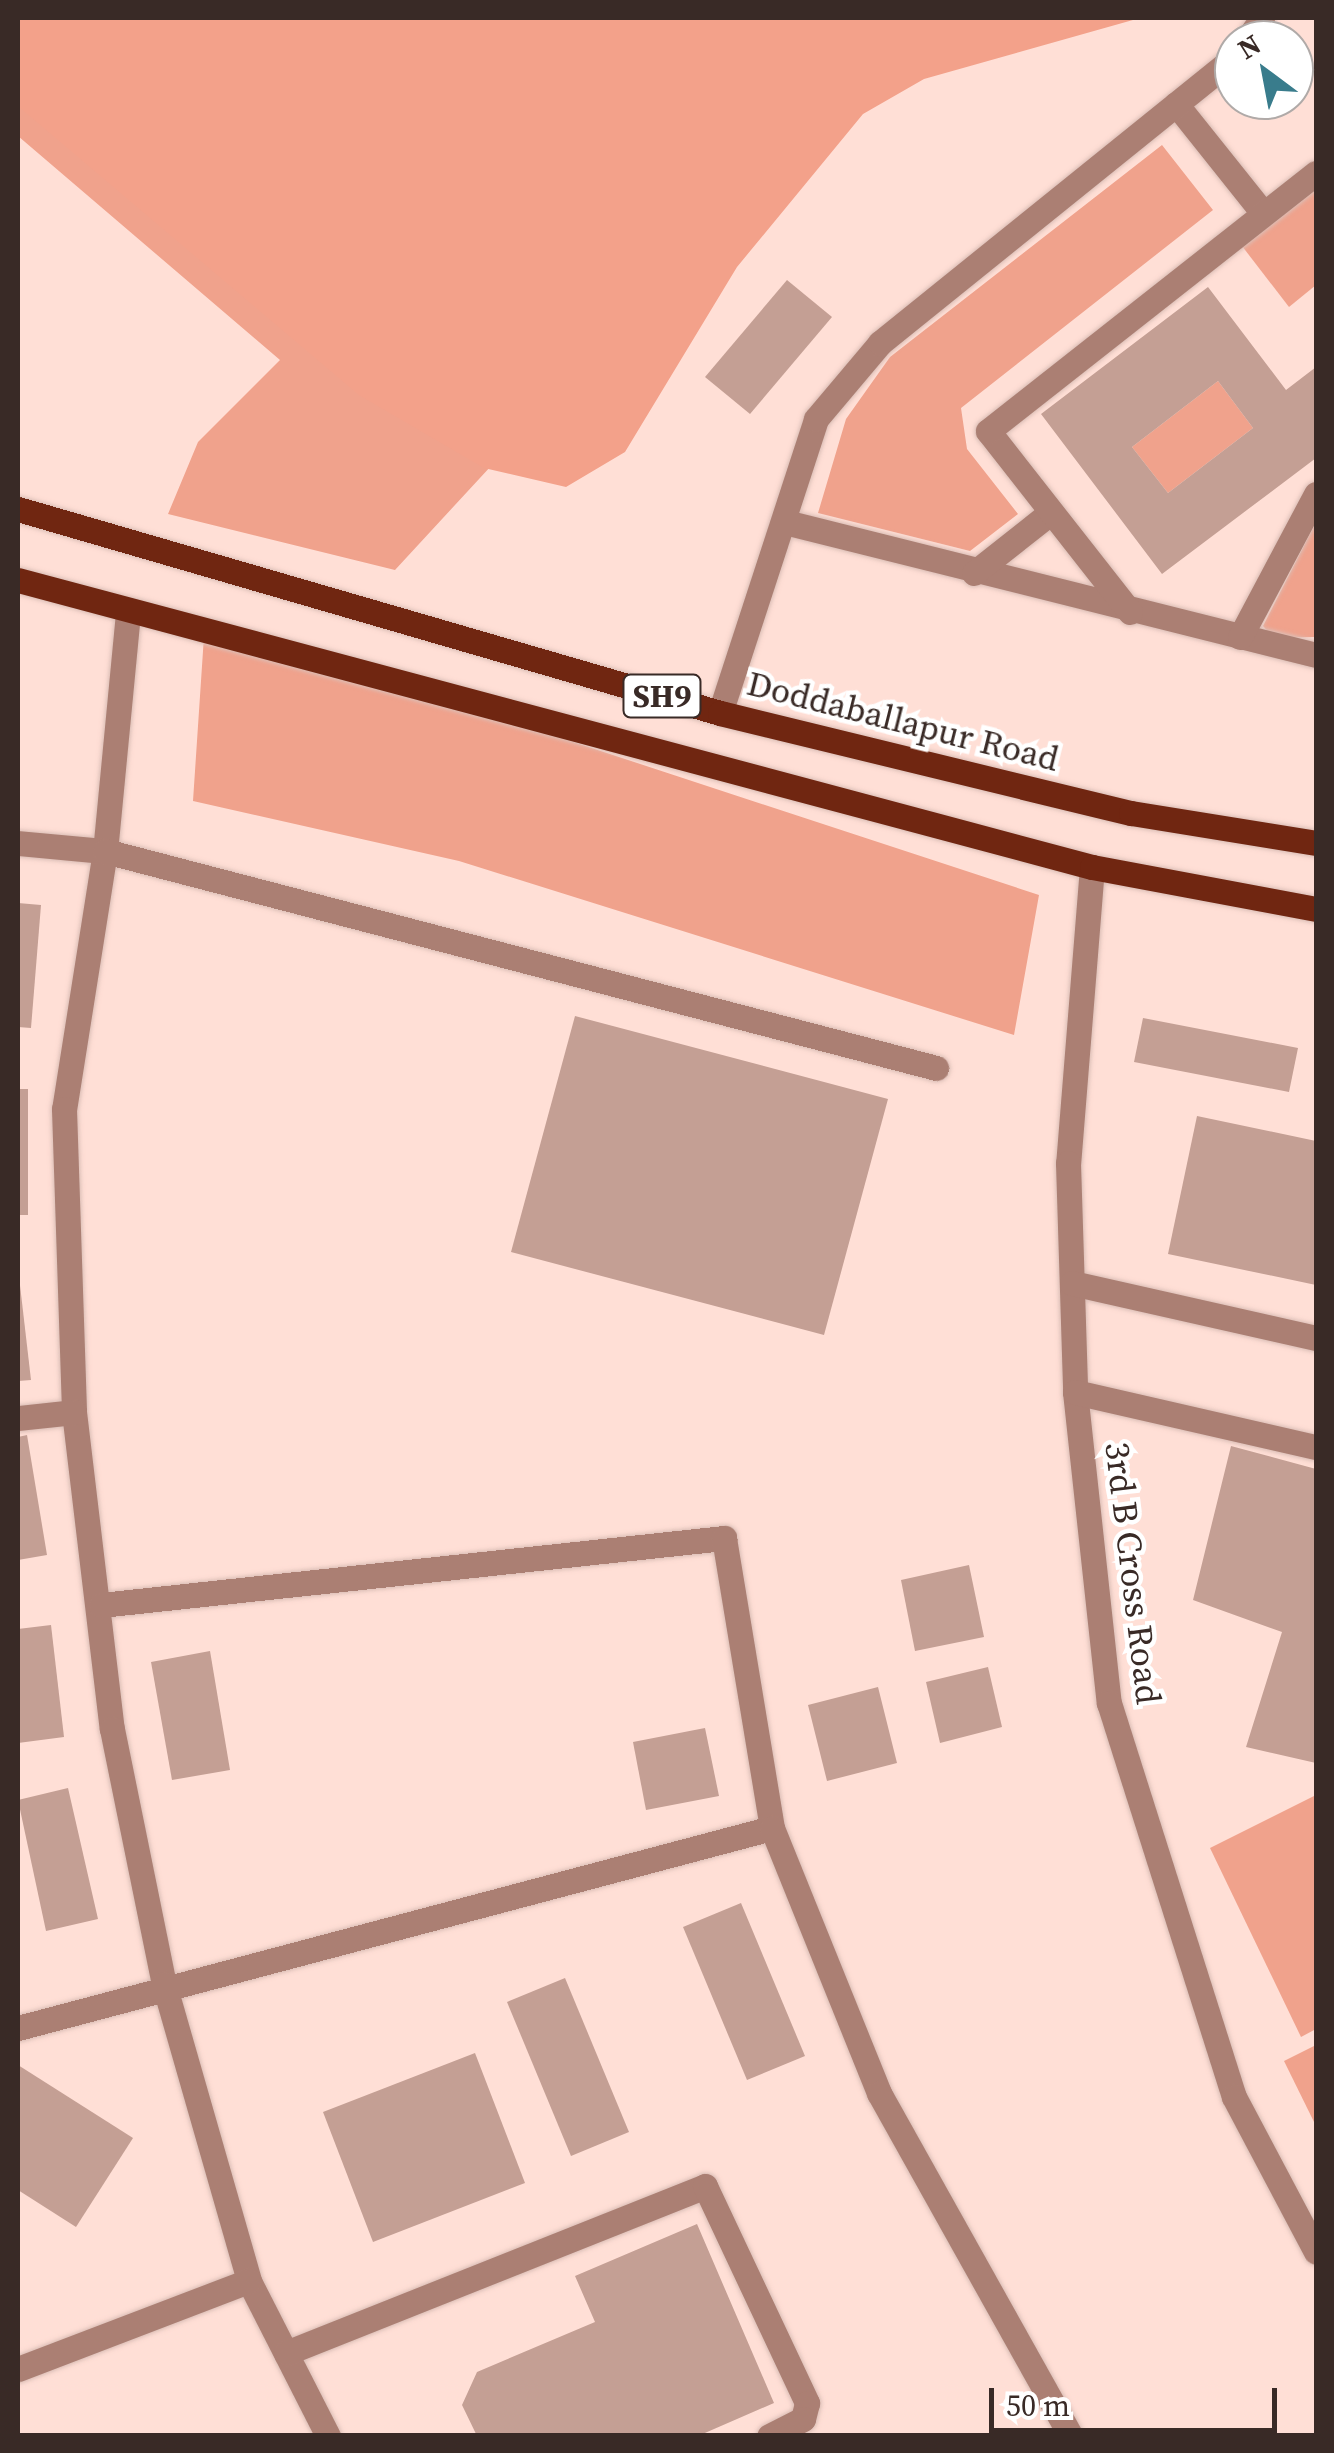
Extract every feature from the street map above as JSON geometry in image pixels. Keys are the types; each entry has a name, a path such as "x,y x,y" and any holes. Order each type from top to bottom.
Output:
{"main road":[{"name":"Doddaballapur Road","path":"18,508 720,713 1131,813 1316,843"},
{"name":"SH9","path":"18,580 128,613 1092,867 1316,910"}],"street":[{"path":"720,713 816,420 880,343 1214,73"},
{"path":"1176,104 1263,214"},
{"path":"1130,612 988,431 1316,173"},
{"path":"1240,637 1316,494"},
{"path":"974,573 1050,513"},
{"path":"785,522 974,573 1316,655"},
{"path":"128,613 106,851 64,1109 74,1412 101,1605 112,1729 164,1984 249,2280 328,2436"},
{"path":"18,843 106,851 936,1068"},
{"name":"3rd B Cross Road","path":"1092,867 1068,1163 1075,1392 1110,1703 1234,2097 1316,2252"},
{"path":"1072,1283 1316,1338"},
{"path":"1075,1392 1316,1447"},
{"path":"18,1418 74,1412"},
{"path":"101,1605 724,1538 772,1828 879,2092 1071,2436"},
{"path":"18,2028 164,1984 772,1828"},
{"path":"286,2353 705,2186 806,2403 802,2419 769,2436"},
{"path":"18,2369 249,2280"}],"shaded area":[{"path":"18,18 839,89 395,570 168,514 198,442 280,360 18,136"},
{"path":"18,18 1140,18 924,79 863,114 737,267 625,452 566,487 484,468 359,395 18,106"},
{"path":"1162,145 1213,210 961,408 967,449 1018,514 970,551 818,513 846,419 890,357"},
{"path":"1316,189 1316,285 1289,307 1242,246"},
{"path":"1218,381 1253,428 1168,493 1132,447"},
{"path":"1316,522 1316,637 1273,638 1263,626"},
{"path":"205,621 1039,895 1014,1035 459,861 193,801"},
{"path":"1316,1795 1316,2029 1301,2037 1210,1848"},
{"path":"1316,2045 1316,2126 1284,2061"}],"building":[{"path":"787,280 832,317 750,414 705,377"},
{"path":"1208,287 1286,390 1316,367 1316,458 1162,574 1041,414","holes":["1218,381 1253,428 1168,493 1132,447"]},
{"path":"18,903 41,905 31,1028 18,1027"},
{"path":"575,1016 888,1099 824,1335 511,1252"},
{"path":"1143,1018 1298,1048 1289,1092 1134,1062"},
{"path":"18,1089 28,1089 28,1215 18,1215"},
{"path":"1197,1116 1316,1141 1316,1285 1168,1254"},
{"path":"18,1268 31,1380 18,1381"},
{"path":"27,1435 47,1555 18,1560 18,1437"},
{"path":"1231,1446 1316,1469 1316,1763 1246,1747 1282,1632 1193,1600"},
{"path":"969,1565 984,1637 915,1651 901,1580"},
{"path":"51,1625 64,1737 18,1743 18,1629"},
{"path":"210,1651 230,1770 172,1780 151,1662"},
{"path":"988,1667 1002,1727 940,1743 926,1682"},
{"path":"878,1687 897,1763 827,1781 808,1705"},
{"path":"705,1728 719,1796 646,1810 633,1742"},
{"path":"68,1788 98,1919 46,1931 18,1800"},
{"path":"741,1903 805,2056 747,2080 683,1927"},
{"path":"565,1978 629,2132 571,2156 507,2002"},
{"path":"475,2053 525,2183 373,2242 323,2112"},
{"path":"18,2065 133,2138 76,2227 18,2190"},
{"path":"697,2224 774,2403 698,2436 477,2436 462,2405 477,2372 595,2322 575,2276"}]}
